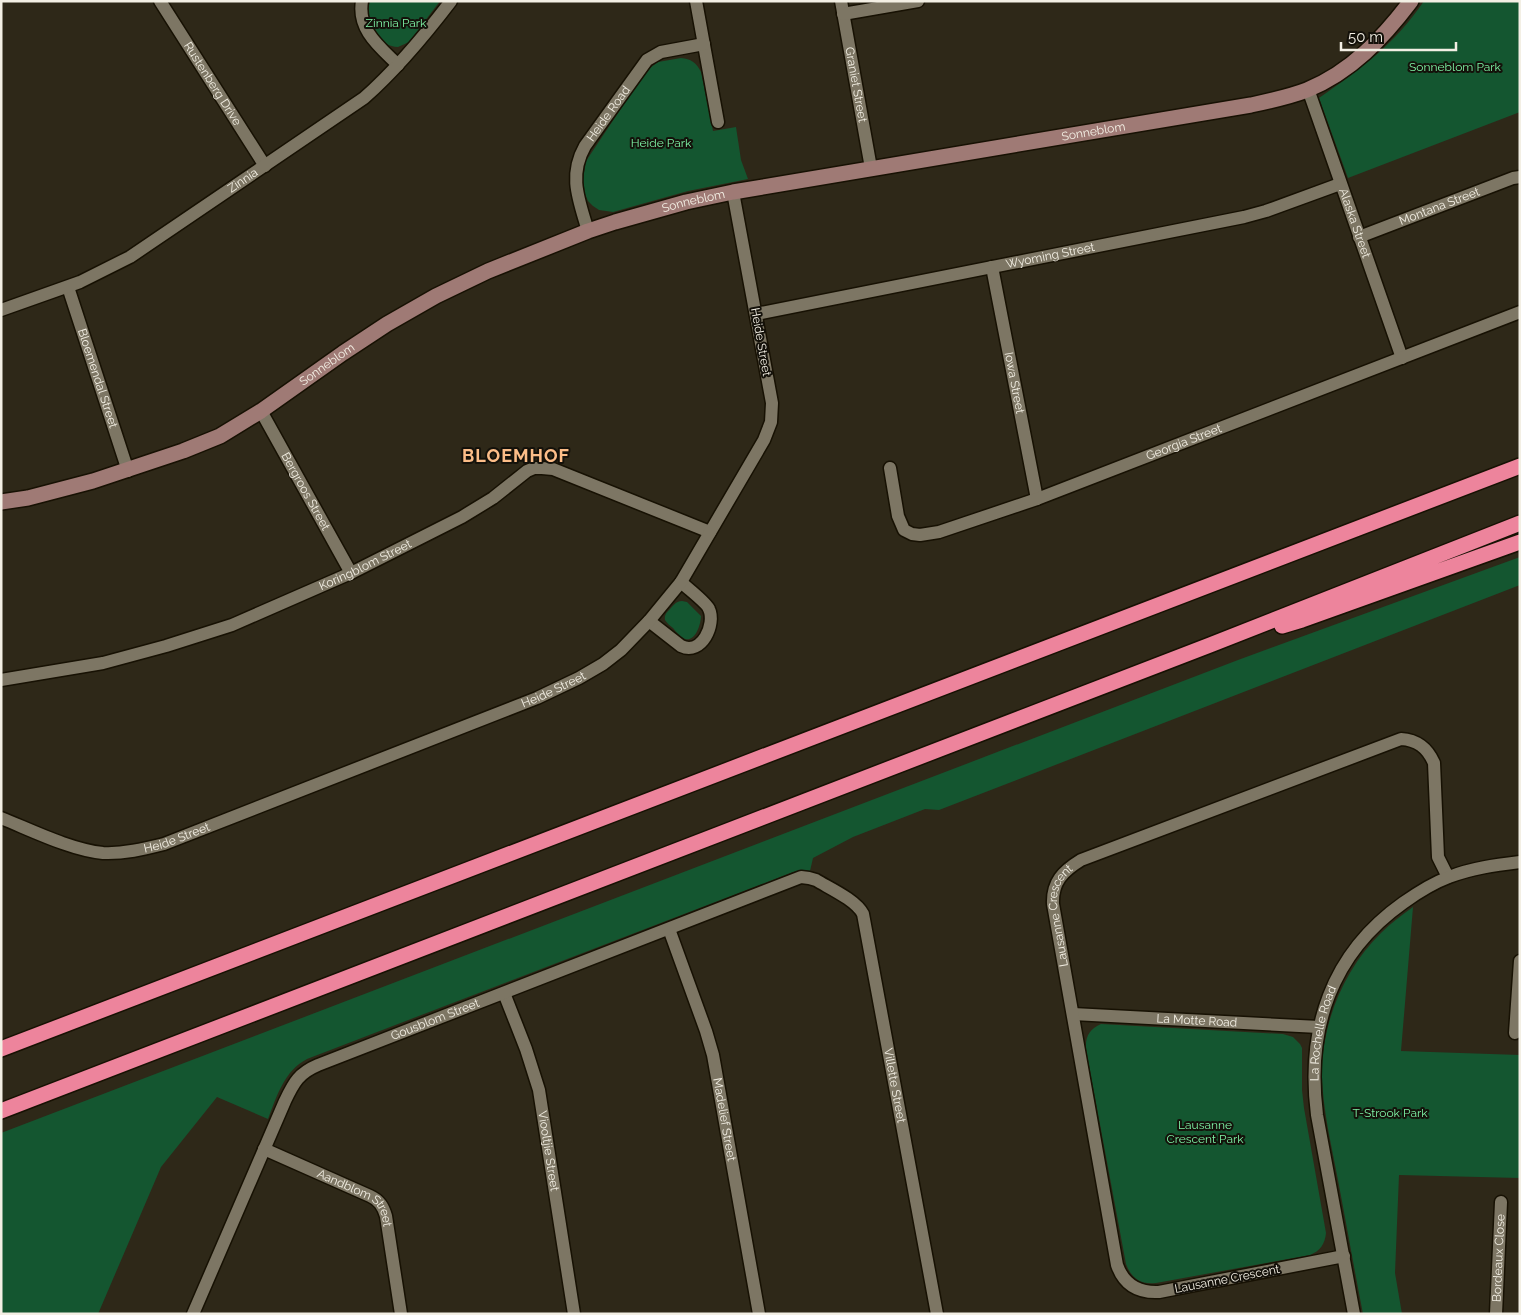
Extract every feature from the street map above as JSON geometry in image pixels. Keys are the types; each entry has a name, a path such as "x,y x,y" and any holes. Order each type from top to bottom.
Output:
{"highway":[{"path":"1427,502 1520,460"},
{"path":"1,1049 1520,466"},
{"path":"1,1111 1210,645 1520,523"},
{"path":"1210,645 1302,620 1520,542"}],"street":[{"name":"Rustenberg Drive","path":"160,1 265,166"},
{"path":"362,1 361,16 366,29 398,65"},
{"name":"Zinnia","path":"1,310 68,287 130,257 265,166 364,98 398,65 451,1"},
{"path":"696,1 718,122"},
{"name":"Graniet Street","path":"841,1 871,168"},
{"path":"843,14 918,1"},
{"name":"Sonneblom","path":"1,502 58,491 128,471 220,436 261,411 387,324 436,296 488,271 588,231 686,202 733,192 1251,105 1286,97 1308,89 1329,78 1362,56 1392,26 1411,1"},
{"name":"Heide Road","path":"588,231 575,178 578,161 585,146 647,60 660,52 704,44"},
{"name":"Alaska Street","path":"1308,89 1402,358"},
{"name":"Montana Street","path":"1359,237 1513,178 1520,177"},
{"name":"Wyoming Street","path":"756,314 1244,217 1340,184"},
{"name":"Heide Street","path":"1,818 90,851 119,852 164,844 537,698 579,678 603,664 621,650 649,621 681,582 764,440 771,422 772,403 733,192"},
{"name":"Iowa Street","path":"992,267 1037,499"},
{"name":"Bloemendal Street","path":"68,287 128,471"},
{"name":"Georgia Street","path":"890,468 898,516 904,530 920,535 939,532 1037,499 1520,312"},
{"name":"Bergroos Street","path":"261,411 351,573"},
{"name":"Koringblom Street","path":"1,680 103,663 232,625 351,573 462,517 493,498 527,471 534,468 553,469 710,532"},
{"path":"649,621 681,646 687,649 693,649 698,646 705,637 710,624 709,608 681,582"},
{"name":"Lausanne Crescent","path":"1344,1256 1159,1292 1143,1291 1129,1284 1120,1272 1118,1265 1052,896 1054,888 1058,878 1081,860 1401,740 1416,742 1423,746 1434,762 1438,857 1448,877"},
{"name":"La Rochelle Road","path":"1354,1314 1315,1103 1314,1058 1320,1027 1331,989 1350,955 1362,939 1392,910 1428,887 1448,877 1481,867 1520,862"},
{"name":"Gousblom Street","path":"192,1314 294,1083 303,1072 801,878 816,880"},
{"name":"Villette Street","path":"816,880 855,904 863,914 936,1314"},
{"name":"Madelief Street","path":"668,929 713,1055 759,1314"},
{"path":"1515,1033 1520,961"},
{"name":"Viooltjie Street","path":"504,993 526,1049 540,1098 574,1314"},
{"name":"La Motte Road","path":"1073,1014 1320,1027"},
{"name":"Aandblom Street","path":"264,1149 370,1196 381,1204 386,1216 401,1314"},
{"name":"Bordeaux Close","path":"1496,1314 1501,1202"}],"green space":[{"name":"Zinnia Park","path":"370,1 440,1 409,42 398,47 384,42 374,31 369,16"},
{"name":"Sonneblom Park","path":"1424,1 1520,1 1520,112 1348,178 1319,98 1389,43 1413,17"},
{"name":"Heide Park","path":"681,58 693,62 701,72 713,131 736,127 741,160 748,179 688,191 613,212 599,210 588,201 585,194 583,179 586,161 646,71 658,62"},
{"path":"1520,557 1520,585 939,810 925,809 853,837 813,858 810,871 793,872 307,1059 292,1070 287,1077 278,1093 268,1119 217,1097 161,1167 98,1314 1,1314 1,1133 1238,660"},
{"path":"677,602 687,602 701,616 695,635 689,639 682,637 665,620 665,615 668,611"},
{"name":"T-Strook Park","path":"1413,907 1401,1051 1520,1055 1520,1178 1399,1175 1395,1273 1402,1314 1363,1314 1326,1114 1322,1077 1325,1038 1337,999 1345,981 1356,964 1381,933"},
{"name":"Lausanne Crescent Park","path":"1101,1024 1283,1034 1293,1037 1300,1044 1302,1048 1304,1108 1326,1233 1323,1244 1317,1251 1310,1255 1156,1283 1141,1282 1134,1277 1126,1264 1086,1049 1086,1040 1089,1034"}],"district":[{"name":"BLOEMHOF","path":"516,455"}]}
